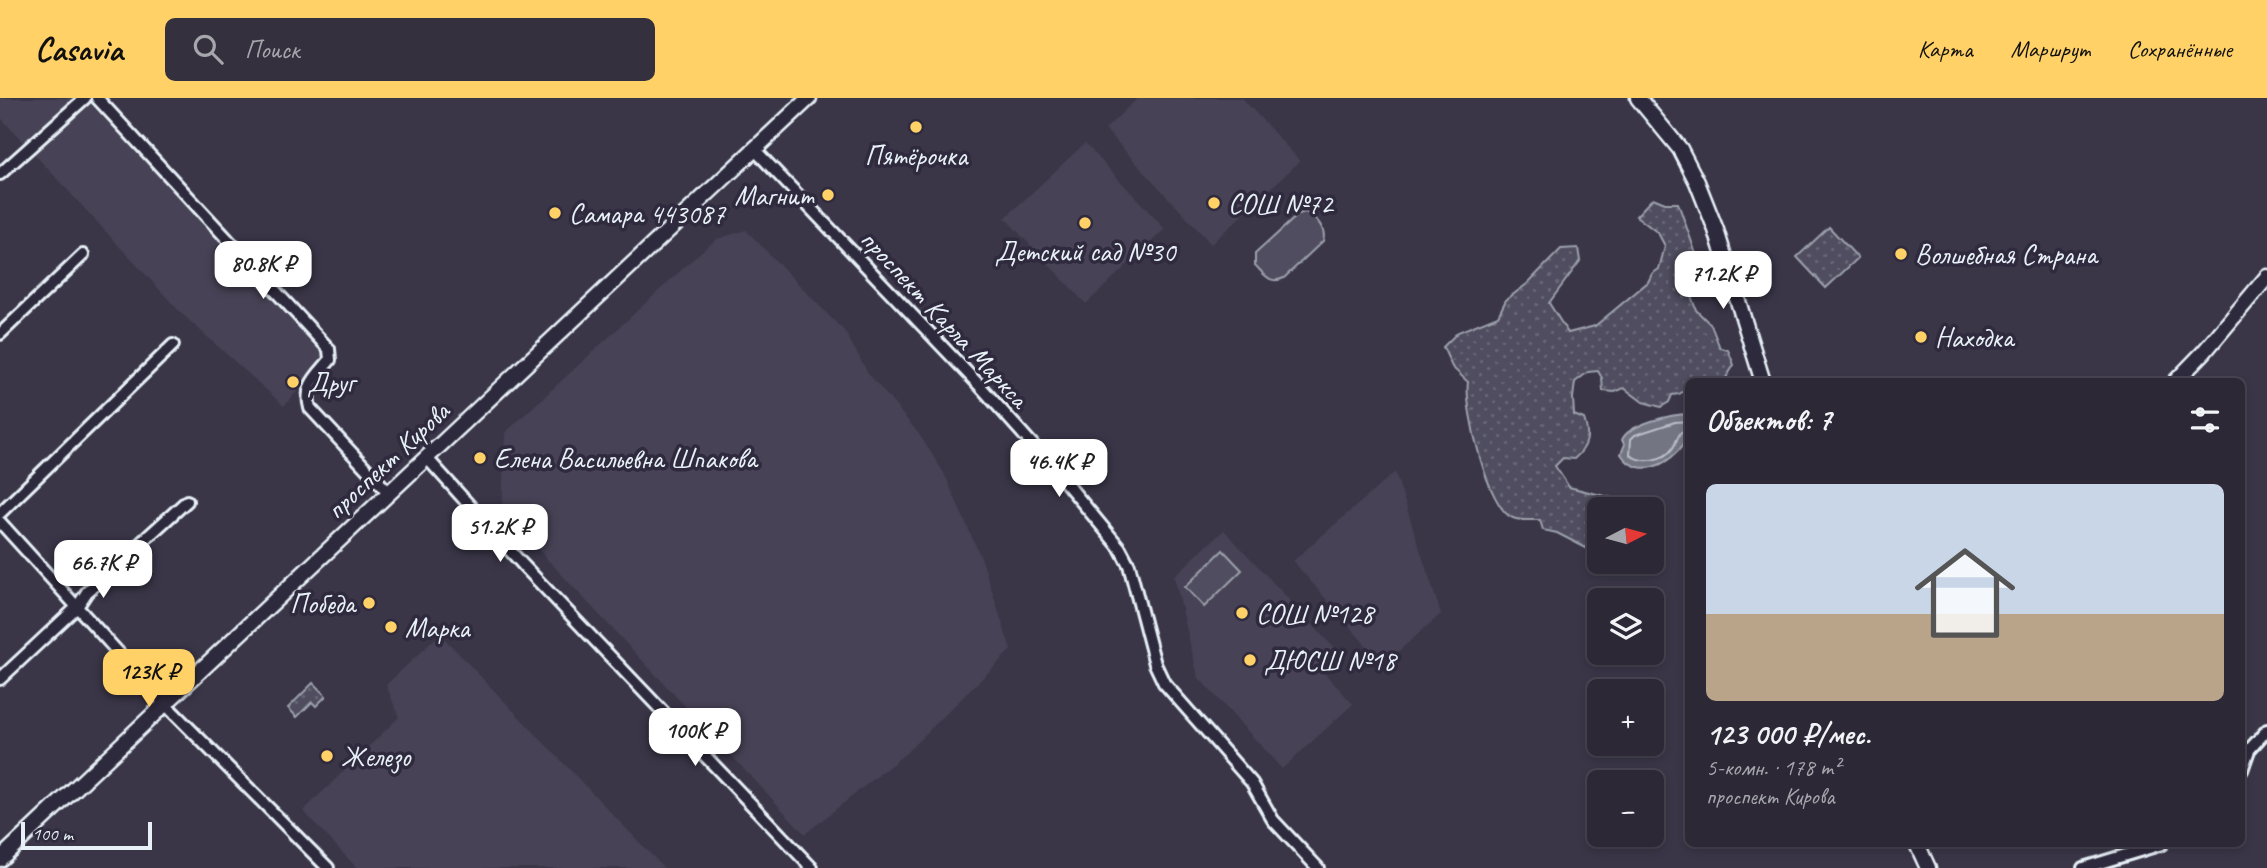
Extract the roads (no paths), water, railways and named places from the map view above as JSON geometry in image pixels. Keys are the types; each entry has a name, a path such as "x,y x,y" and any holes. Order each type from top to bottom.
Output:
{"main road":[{"name":"проспект Кирова","path":"0,859 810,98"},
{"path":"1638,98 1680,149 1697,181 1716,230 1762,378"},
{"path":"2179,378 2210,346 2267,277"},
{"path":"1918,847 1928,868"}],"street":[{"path":"0,174 85,98"},
{"path":"97,98 329,349 330,360 309,385 306,396 310,408 389,493"},
{"name":"проспект Карла Маркса","path":"755,150 981,386 1120,548 1129,565 1155,664 1164,682 1252,783 1273,820 1318,868"},
{"path":"0,334 83,255"},
{"path":"0,513 173,345"},
{"path":"426,457 523,565 812,868"},
{"path":"0,678 187,501"},
{"path":"0,522 165,704 328,868"},
{"path":"2245,761 2249,750 2267,730"},
{"path":"2082,868 2152,847"}],"water":[{"path":"1685,414 1685,441 1670,458 1650,467 1639,467 1629,463 1621,454 1625,444 1622,440 1626,434 1642,425"}],"place":[{"name":"Пятёрочка","path":"916,127"},
{"name":"Магнит","path":"828,195"},
{"name":"СОШ №72","path":"1214,203"},
{"name":"Самара 443087","path":"555,213"},
{"name":"Детский сад №30","path":"1085,223"},
{"name":"Волшебная Страна","path":"1901,254"},
{"name":"Находка","path":"1921,337"},
{"name":"Друг","path":"293,382"},
{"name":"Елена Васильевна Шпакова","path":"480,458"},
{"name":"Победа","path":"369,603"},
{"name":"СОШ №128","path":"1242,613"},
{"name":"Марка","path":"391,627"},
{"name":"ДЮСШ №18","path":"1250,660"},
{"name":"Железо","path":"327,756"}]}
